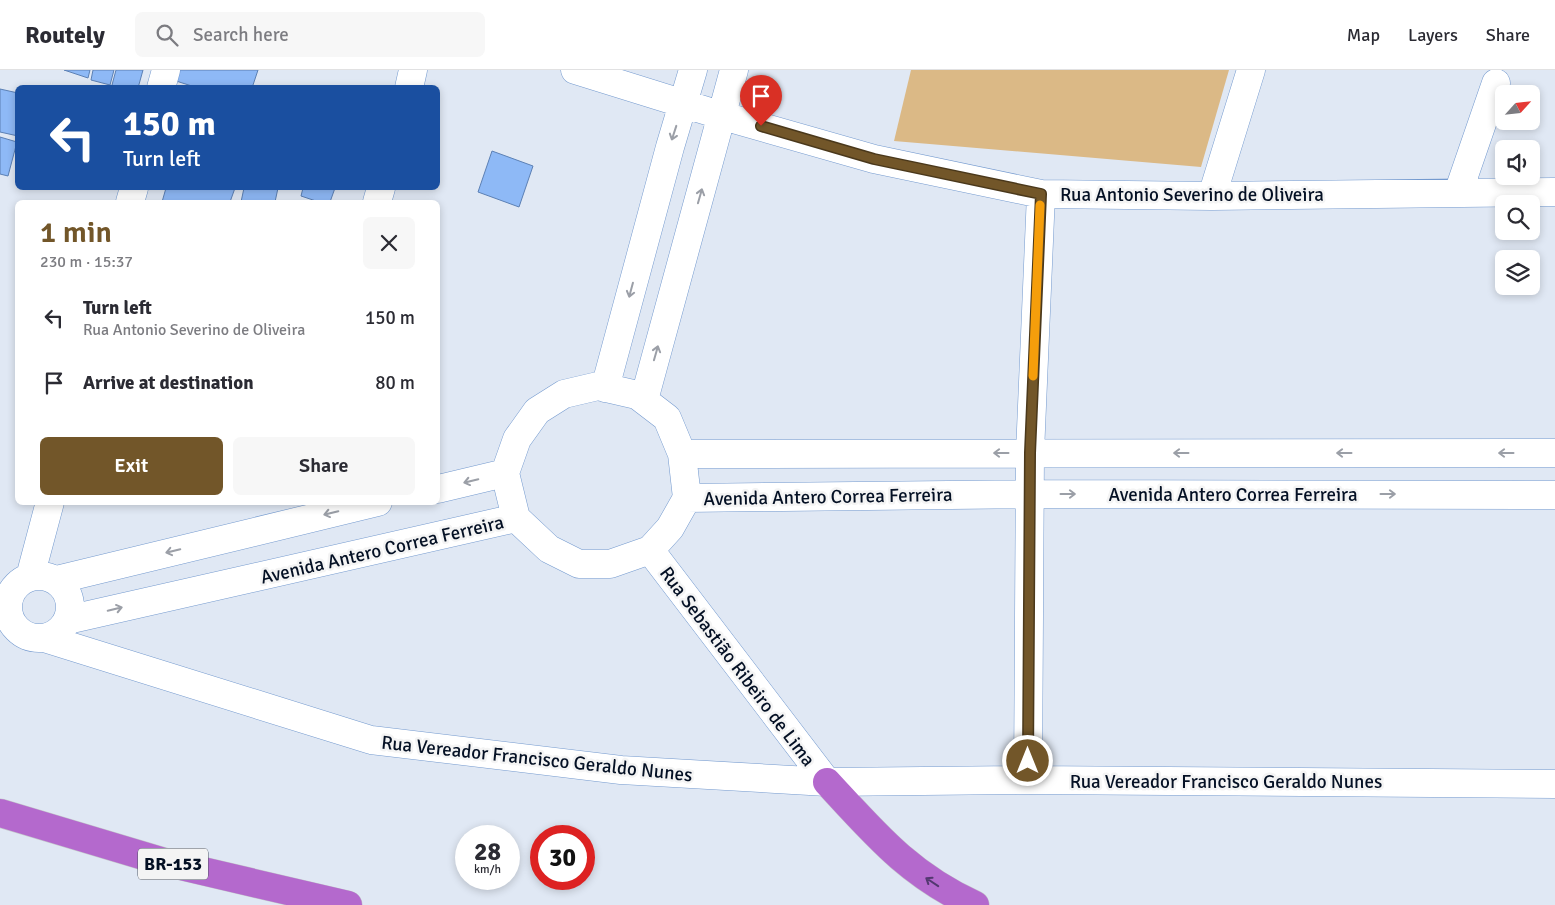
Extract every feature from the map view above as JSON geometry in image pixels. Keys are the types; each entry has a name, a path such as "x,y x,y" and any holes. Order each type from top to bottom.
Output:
{"highway":[{"path":"827,782 882,842 914,870 946,892 975,905"},
{"name":"BR-153","path":"0,812 164,862 348,905"}],"street":[{"path":"162,85 166,70"},
{"path":"410,85 413,70"},
{"name":"Rua Antonio Severino de Oliveira","path":"575,70 684,102 723,116 874,159 1041,194 1212,196 1555,192"},
{"path":"605,388 670,147 693,70"},
{"path":"644,400 734,70"},
{"path":"1212,196 1252,70"},
{"path":"1458,193 1496,84"},
{"path":"1028,780 1030,453 1041,194"},
{"path":"516,518 505,474 517,439 537,411 564,394 598,386 637,395 667,418 682,454 687,498"},
{"path":"682,454 1555,453"},
{"path":"440,489 505,474"},
{"name":"Avenida Antero Correa Ferreira","path":"68,620 516,518 549,549 579,564 610,564 650,550 670,528 687,498 1030,494 1555,495"},
{"path":"25,582 66,591 71,605 68,620 58,632 44,638 30,636 8,627 9,600 25,582 49,505"},
{"path":"25,582 291,513 354,505"},
{"name":"Rua Sebastião Ribeiro de Lima","path":"650,550 827,782"},
{"name":"Rua Vereador Francisco Geraldo Nunes","path":"44,638 371,740 621,770 827,782 1028,780 1555,784"}],"shaded area":[{"path":"911,70 1229,70 1201,167 894,141"}],"building":[{"path":"64,70 90,70 88,78"},
{"path":"93,70 114,70 110,85 91,80"},
{"path":"116,70 143,70 139,85 112,85"},
{"path":"176,70 258,70 253,85 189,85 173,80"},
{"path":"0,89 15,92 15,135 0,132"},
{"path":"0,137 15,141 15,150 8,176 0,174"},
{"path":"492,151 533,166 519,207 478,192"},
{"path":"165,190 234,190 231,200 163,200"},
{"path":"244,190 278,190 275,200 241,200"},
{"path":"302,190 334,190 331,200 313,200 301,196"}],"slow traffic":[{"path":"1033,376 1040,205"}],"route":[{"path":"761,126 874,159 1041,194 1030,453 1028,761"}]}
